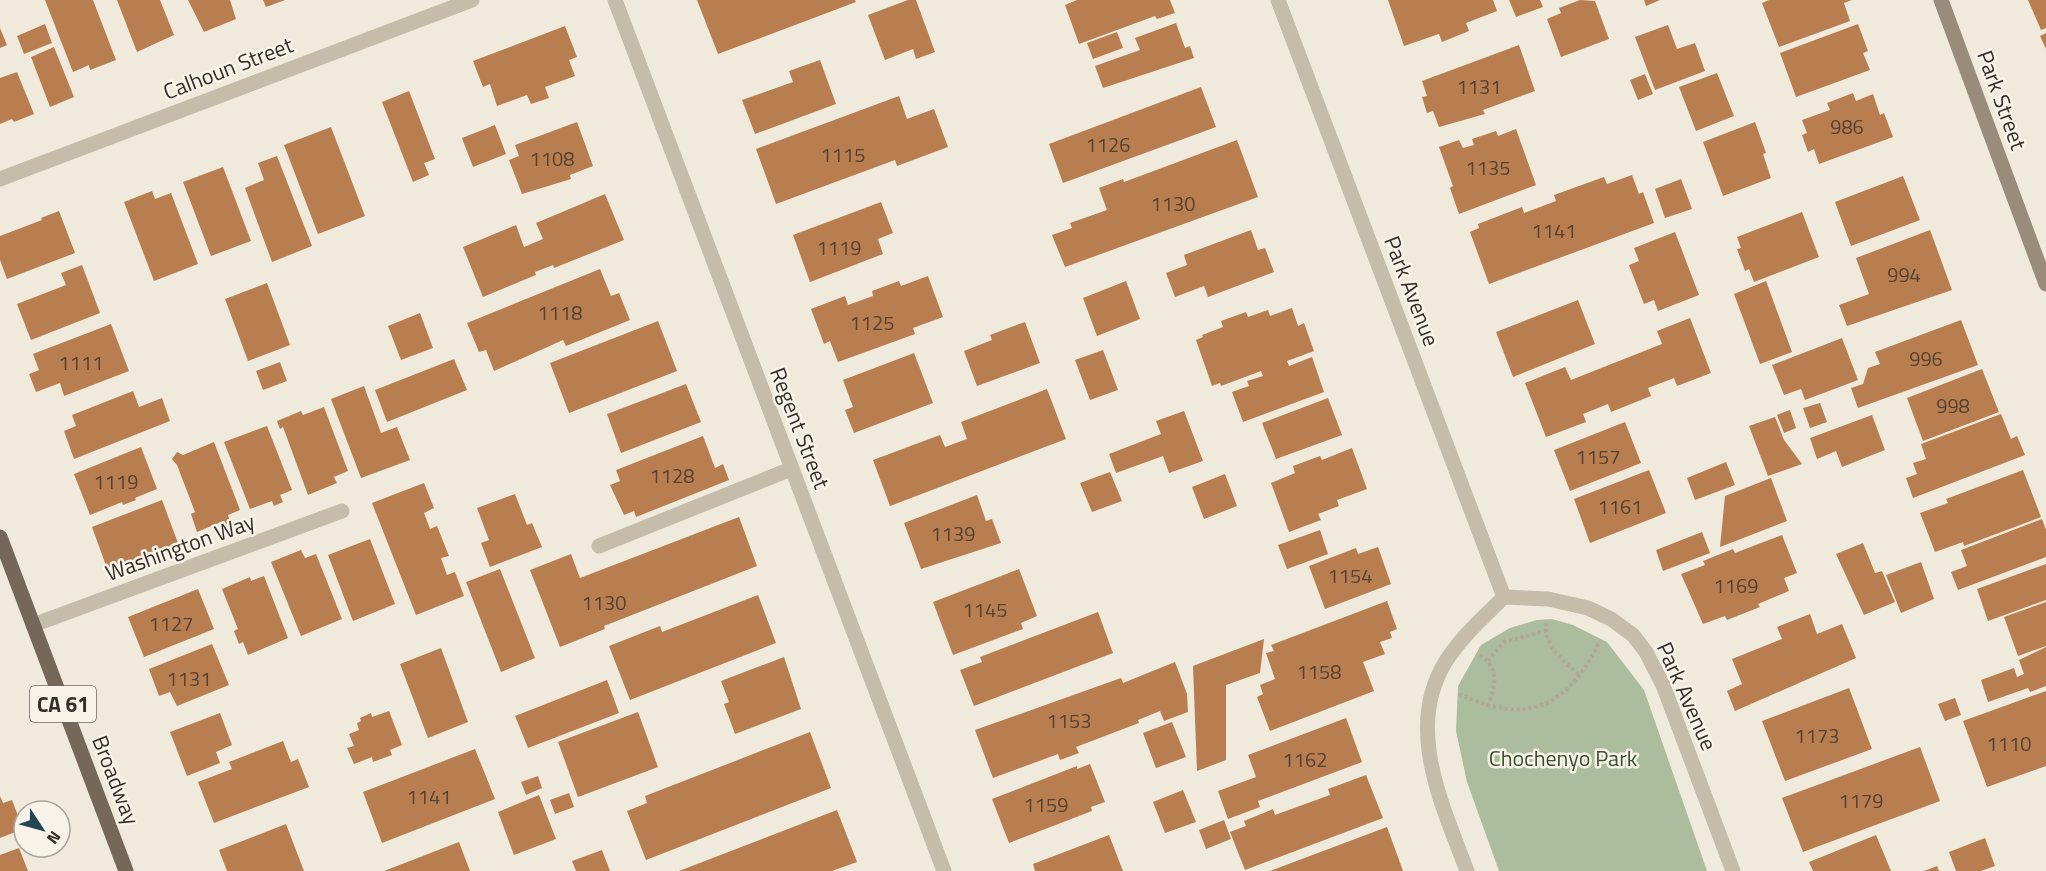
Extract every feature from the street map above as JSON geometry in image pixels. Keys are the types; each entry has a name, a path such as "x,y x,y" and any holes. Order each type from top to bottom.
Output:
{"main road":[{"name":"Park Street","path":"1941,0 2046,284"},
{"name":"Broadway","path":"0,537 126,871"}],"street":[{"name":"Calhoun Street","path":"0,179 472,0"},
{"name":"Regent Street","path":"615,0 944,871"},
{"name":"Park Avenue","path":"1278,0 1504,597 1548,599 1588,608 1611,619 1633,635 1646,652 1663,685 1732,871"},
{"path":"599,546 791,469"},
{"name":"Washington Way","path":"33,626 342,511"},
{"path":"1467,871 1432,776 1428,730 1434,683 1459,642 1504,597"}],"path":[{"path":"1548,599 1545,630 1559,659 1579,674"},
{"path":"1434,683 1487,707 1528,711 1553,700 1579,674 1597,648 1611,619"},
{"path":"1488,661 1504,642 1545,630"},
{"path":"1459,642 1488,661 1494,673 1495,688 1487,707"}],"green space":[{"name":"Chochenyo Park","path":"1552,619 1573,625 1607,642 1644,690 1707,871 1499,871 1467,782 1456,731 1458,686 1481,645 1510,628 1537,620"}],"building":[{"path":"45,0 93,0 116,60 90,70 89,65 73,72"},
{"path":"117,0 160,0 174,35 137,52"},
{"path":"188,0 230,0 236,19 204,32"},
{"path":"263,0 285,0 266,7"},
{"path":"697,0 855,0 856,2 718,54"},
{"path":"908,0 916,0 935,52 916,59 913,49 885,60 868,15"},
{"path":"1077,0 1170,0 1175,13 1157,19 1155,16 1079,44 1065,5"},
{"path":"1388,0 1493,0 1497,11 1466,23 1469,31 1442,42 1439,34 1404,46"},
{"path":"1509,0 1540,0 1543,7 1516,17"},
{"path":"1580,0 1595,1 1609,39 1561,57 1547,19 1561,13 1559,8"},
{"path":"1644,0 1660,0 1646,6"},
{"path":"1769,0 1852,0 1844,3 1850,21 1779,47 1762,3"},
{"path":"2028,0 2046,0 2046,28 2041,30"},
{"path":"1176,23 1185,48 1190,46 1194,58 1103,88 1095,66 1140,50 1135,38"},
{"path":"45,24 52,43 24,54 17,36"},
{"path":"1858,24 1868,51 1863,53 1870,70 1796,97 1780,53"},
{"path":"1668,25 1677,49 1695,43 1705,71 1655,90 1635,37"},
{"path":"565,26 577,57 569,60 575,76 545,87 549,98 531,104 527,95 497,106 490,84 483,87 473,61"},
{"path":"0,28 7,45 0,48"},
{"path":"1117,32 1123,48 1093,59 1087,43"},
{"path":"2046,33 2046,49 2040,36"},
{"path":"1519,45 1535,91 1483,110 1485,114 1439,127 1433,111 1427,113 1422,97 1427,96 1422,81"},
{"path":"54,47 74,97 50,107 31,57"},
{"path":"820,60 836,104 755,134 742,100 793,82 789,71"},
{"path":"17,72 34,114 14,122 12,119 0,124 0,78"},
{"path":"1717,73 1734,116 1696,131 1679,87"},
{"path":"1645,74 1653,94 1638,100 1630,80"},
{"path":"1201,87 1216,127 1063,183 1049,144"},
{"path":"409,91 435,159 424,163 429,175 413,182 382,102"},
{"path":"1853,93 1856,101 1873,94 1880,115 1884,113 1893,137 1819,164 1814,149 1808,152 1802,135 1807,133 1802,120 1830,110 1827,103"},
{"path":"899,96 907,119 934,109 948,147 897,166 895,160 776,204 756,149"},
{"path":"577,122 593,166 570,175 571,179 522,194 509,160 519,156 515,145"},
{"path":"1755,122 1766,153 1763,154 1771,178 1723,196 1703,142"},
{"path":"495,125 506,154 473,167 462,138"},
{"path":"331,127 365,216 318,234 284,145"},
{"path":"1516,129 1536,185 1459,214 1450,188 1453,186 1439,147 1459,140 1463,148 1474,145 1472,139 1496,131 1498,136"},
{"path":"1237,140 1258,197 1065,267 1052,235 1072,228 1070,223 1107,210 1099,188 1123,179 1124,182"},
{"path":"277,156 312,246 272,262 245,188 264,180 258,163"},
{"path":"223,167 251,241 211,256 183,182"},
{"path":"1632,175 1639,194 1643,192 1654,223 1489,284 1470,232 1479,228 1478,224 1522,207 1524,213 1556,201 1554,195 1604,177 1607,184"},
{"path":"1903,176 1920,220 1851,246 1835,202"},
{"path":"1681,179 1692,209 1665,218 1655,189"},
{"path":"152,191 155,199 171,193 198,264 154,281 124,202"},
{"path":"605,194 624,240 554,268 553,265 535,272 536,275 483,297 463,247 516,225 524,247 543,239 536,223"},
{"path":"881,202 893,233 878,239 883,254 810,282 793,235"},
{"path":"59,211 75,253 7,279 0,260 0,236"},
{"path":"1802,212 1819,257 1754,282 1749,269 1745,271 1737,249 1741,248 1737,237"},
{"path":"1251,230 1258,250 1265,248 1274,272 1208,297 1204,286 1175,297 1166,273 1187,265 1184,255"},
{"path":"1930,230 1952,290 1847,326 1839,305 1869,294 1856,258"},
{"path":"1675,232 1699,295 1658,311 1654,300 1644,304 1629,265 1639,261 1634,248"},
{"path":"82,265 100,313 31,340 17,304 66,285 61,273"},
{"path":"600,269 611,296 619,293 630,320 566,346 563,340 494,371 486,350 479,352 467,323"},
{"path":"928,276 943,317 913,328 915,334 838,362 830,341 824,344 811,309 845,296 848,305 873,296 872,291 899,281 901,286"},
{"path":"1126,281 1140,319 1097,336 1083,298"},
{"path":"1766,281 1792,352 1760,364 1734,294"},
{"path":"267,283 290,345 248,361 225,299"},
{"path":"1578,300 1595,344 1513,377 1496,332"},
{"path":"1292,308 1298,326 1304,323 1314,351 1287,361 1289,366 1312,357 1324,392 1243,422 1232,392 1249,386 1247,381 1263,376 1261,371 1221,386 1220,383 1212,386 1196,340 1203,337 1202,335 1223,327 1221,321 1246,312 1248,317 1268,310 1270,316"},
{"path":"420,313 433,348 401,360 388,326"},
{"path":"1690,318 1711,373 1677,386 1674,378 1648,388 1651,396 1611,412 1608,404 1583,414 1586,422 1546,437 1525,383 1565,367 1571,380 1662,344 1657,331"},
{"path":"1961,320 1978,365 1858,408 1851,388 1863,384 1868,368 1880,364 1875,352"},
{"path":"658,321 677,371 569,413 550,363"},
{"path":"1025,322 1040,363 977,386 964,351 992,340 990,335"},
{"path":"111,324 129,371 64,396 60,383 36,392 29,374 39,370 33,354"},
{"path":"1842,338 1858,380 1805,400 1801,389 1784,395 1772,365"},
{"path":"1103,350 1118,390 1090,400 1075,360"},
{"path":"914,353 933,403 854,433 845,410 853,407 843,380"},
{"path":"454,359 467,390 387,422 375,390"},
{"path":"280,362 287,381 263,390 256,371"},
{"path":"1982,369 1999,412 1923,441 1907,398"},
{"path":"686,384 701,422 621,453 607,414"},
{"path":"364,386 381,433 397,427 410,460 361,478 331,399"},
{"path":"1047,389 1066,439 890,506 873,460 940,435 945,447 967,439 961,422"},
{"path":"133,391 139,407 162,398 170,421 74,459 64,431 76,426 72,415"},
{"path":"1328,398 1342,435 1276,459 1262,423"},
{"path":"1820,403 1827,422 1810,428 1803,408"},
{"path":"324,407 348,471 334,477 337,483 308,495 283,427 280,429 277,421 301,411 303,415"},
{"path":"1790,410 1796,428 1784,433 1777,415"},
{"path":"1184,411 1203,461 1169,473 1163,456 1116,473 1109,454 1161,434 1156,421"},
{"path":"2001,414 2011,439 2017,436 2025,455 1913,498 1906,478 1917,474 1913,463 1926,459 1921,444"},
{"path":"1872,415 1885,450 1842,467 1836,451 1817,459 1810,438"},
{"path":"1775,417 1784,440 1802,464 1768,476 1749,426"},
{"path":"1625,422 1641,463 1570,491 1554,450"},
{"path":"267,426 292,490 280,495 283,502 274,506 272,501 250,509 224,442"},
{"path":"703,436 715,468 723,464 729,480 636,517 634,511 624,515 610,485 620,481 616,470"},
{"path":"214,442 240,510 228,515 231,524 223,527 221,522 197,532 191,514 195,512 177,465 172,459 177,452 183,455"},
{"path":"141,447 157,489 135,498 136,500 123,505 122,502 90,515 74,474"},
{"path":"1352,448 1367,489 1337,500 1339,506 1318,514 1321,520 1289,532 1271,483 1295,473 1293,466 1320,456 1322,460"},
{"path":"1726,462 1735,485 1695,500 1687,478"},
{"path":"1649,470 1666,513 1590,543 1574,499"},
{"path":"2023,470 2041,517 1964,546 1963,542 1935,552 1920,513 1948,503 1946,499"},
{"path":"1110,472 1122,501 1092,512 1080,483"},
{"path":"1225,474 1237,506 1204,519 1192,487"},
{"path":"1771,478 1787,521 1720,547 1725,496"},
{"path":"424,483 434,508 424,513 430,529 437,526 449,556 441,558 447,575 455,572 464,596 416,615 372,503"},
{"path":"515,494 527,525 532,523 542,547 490,567 481,543 489,540 477,508"},
{"path":"977,495 986,521 992,519 1001,543 921,569 904,523"},
{"path":"162,500 178,543 108,571 92,527"},
{"path":"739,517 757,566 604,626 605,629 560,647 530,570 571,554 580,578"},
{"path":"2042,519 2046,530 2046,557 1958,590 1951,572 1967,566 1961,550"},
{"path":"1320,530 1328,554 1287,569 1278,545"},
{"path":"1702,532 1710,553 1663,571 1656,550"},
{"path":"1782,535 1797,573 1784,578 1789,591 1758,604 1760,607 1727,620 1725,616 1703,624 1681,574 1705,565 1703,561 1733,549 1735,553"},
{"path":"370,539 395,604 353,621 328,555"},
{"path":"1863,543 1875,573 1882,571 1895,602 1864,615 1836,554"},
{"path":"1378,547 1391,584 1325,609 1309,566 1356,548 1358,554"},
{"path":"301,550 305,558 316,554 342,619 301,636 271,562"},
{"path":"1921,562 1934,599 1901,613 1886,575"},
{"path":"2046,564 2046,600 1988,621 1977,589"},
{"path":"500,569 535,658 501,672 466,582"},
{"path":"1019,569 1037,616 1021,623 1023,629 953,655 933,602"},
{"path":"264,576 288,638 248,655 243,642 239,644 234,631 238,629 222,589 250,577 251,581"},
{"path":"198,589 214,629 144,657 128,617"},
{"path":"758,595 776,643 630,700 609,646 660,626 662,632"},
{"path":"1387,601 1397,629 1390,632 1392,638 1380,642 1385,654 1363,662 1374,691 1270,731 1257,697 1263,694 1260,685 1275,679 1266,653 1274,651 1271,645"},
{"path":"2046,602 2046,646 2018,656 2004,617"},
{"path":"1098,612 1113,653 974,706 960,670 982,662 980,657"},
{"path":"1810,614 1817,634 1842,624 1856,658 1735,711 1727,691 1742,684 1732,659 1782,639 1777,627"},
{"path":"1264,639 1260,673 1226,685 1226,760 1197,771 1193,666"},
{"path":"212,644 229,685 177,706 170,692 159,696 149,669"},
{"path":"2046,647 2046,686 2030,692 2028,688 1988,702 1981,680 2014,668 2017,677 2024,674 2019,660"},
{"path":"441,648 468,722 428,738 400,664"},
{"path":"784,657 801,709 735,734 724,704 729,702 721,681"},
{"path":"1175,662 1187,694 1188,712 1164,721 1160,711 1138,720 1139,723 1076,747 1079,753 1060,760 1058,754 993,778 975,730 1121,678 1123,683"},
{"path":"607,680 619,713 528,748 515,716"},
{"path":"1849,688 1872,749 1785,781 1762,721"},
{"path":"2046,691 2046,766 1987,787 1963,721"},
{"path":"1955,698 1961,715 1945,721 1938,704"},
{"path":"389,711 402,745 390,750 392,755 373,762 372,757 354,764 347,748 354,746 349,734 359,730 357,723 361,721 360,718 371,713 372,717"},
{"path":"638,712 658,767 578,797 558,742"},
{"path":"220,713 232,745 216,752 220,763 187,776 170,732"},
{"path":"1346,718 1362,762 1258,801 1260,807 1228,819 1218,791 1256,777 1248,755"},
{"path":"1172,722 1186,757 1156,768 1143,733"},
{"path":"810,732 831,788 646,860 627,811 647,803 645,796"},
{"path":"283,741 291,762 298,759 309,787 214,823 198,782 232,769 229,762"},
{"path":"1920,747 1940,801 1803,852 1782,798"},
{"path":"475,749 495,799 382,843 363,792"},
{"path":"1090,764 1105,802 1091,807 1092,811 1009,843 992,799 1077,766 1077,769"},
{"path":"1366,775 1383,818 1245,870 1230,832 1246,826 1244,821 1273,809 1275,815 1330,795 1328,789"},
{"path":"538,776 542,788 526,795 521,782"},
{"path":"1183,790 1196,822 1165,833 1153,802"},
{"path":"569,793 574,807 555,814 550,800"},
{"path":"539,795 556,839 514,855 498,812"},
{"path":"0,796 3,803 12,800 12,833 0,838"},
{"path":"837,810 857,862 832,871 679,871"},
{"path":"1224,820 1231,839 1206,849 1199,830"},
{"path":"286,824 304,871 227,871 219,850"},
{"path":"1387,827 1403,871 1270,871"},
{"path":"1109,835 1123,871 1035,871 1033,864"},
{"path":"1876,835 1891,871 1813,871 1809,862"},
{"path":"1985,838 1995,866 1981,871 1956,871 1949,852"},
{"path":"459,842 470,871 384,871"},
{"path":"602,850 610,871 576,871 572,861"},
{"path":"12,851 12,859 23,859 28,871 0,871 0,855"},
{"path":"1937,866 1939,871 1924,871"}]}
